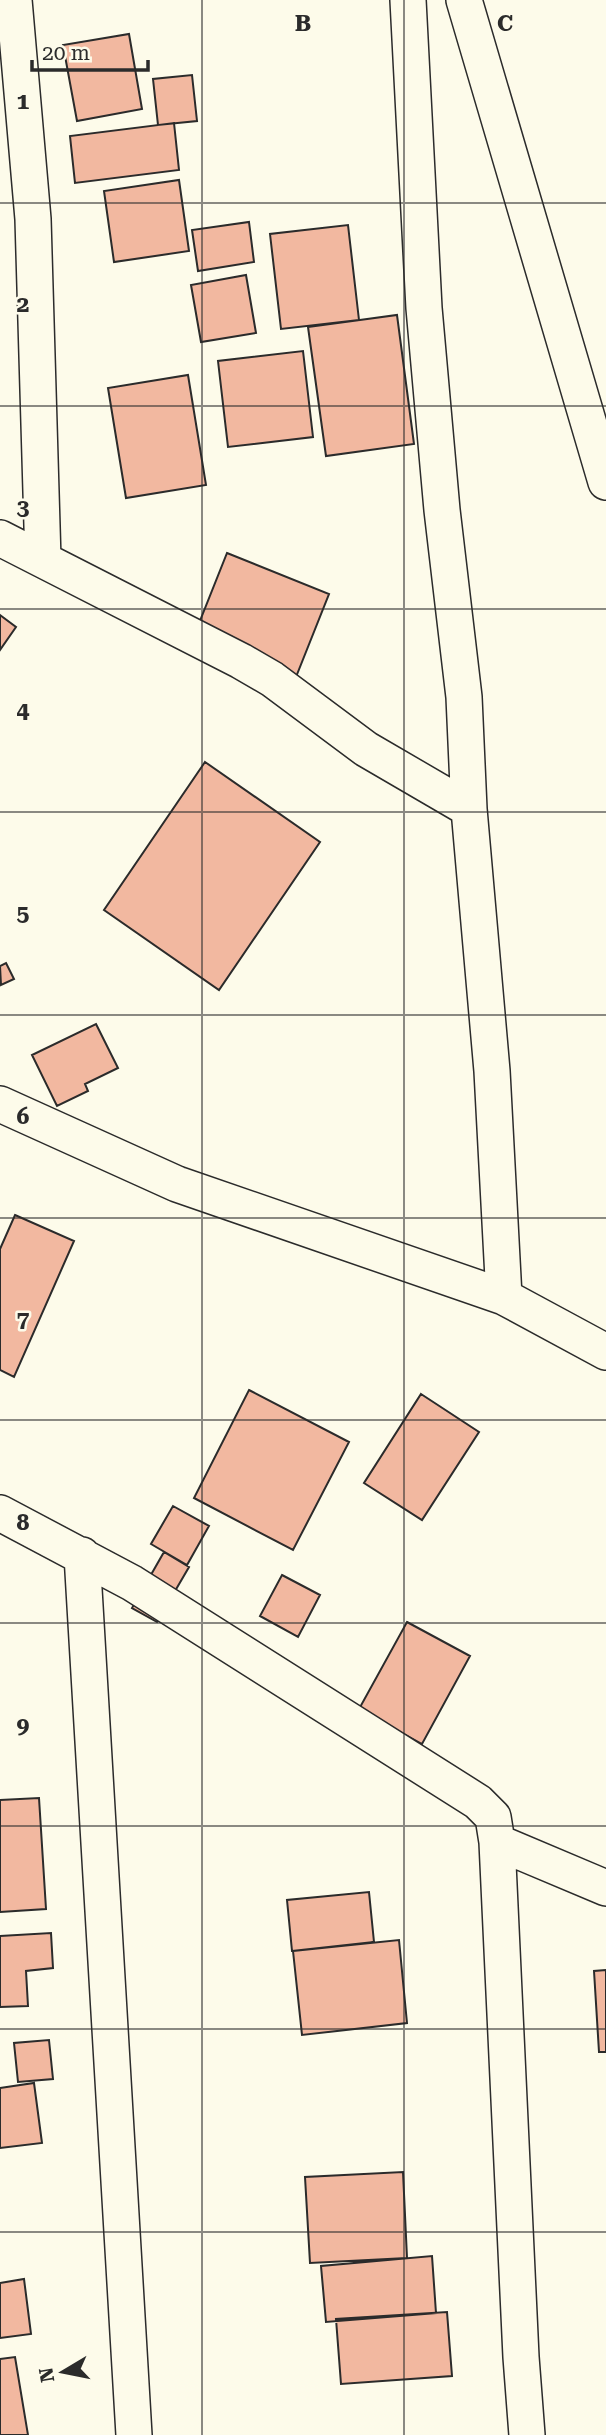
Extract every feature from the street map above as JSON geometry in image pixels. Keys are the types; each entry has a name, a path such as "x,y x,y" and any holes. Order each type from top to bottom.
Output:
{"street":[{"path":"14,0 33,219 43,560"},
{"path":"408,0 425,308 442,510 464,697 469,809 492,1071 504,1297"},
{"path":"464,0 606,482"},
{"path":"0,538 272,679 366,749 469,809"},
{"path":"0,1104 177,1184 504,1297 606,1352"},
{"path":"0,1513 132,1583 478,1802 493,1817 497,1842 527,2435"},
{"path":"82,1555 135,2435"},
{"path":"497,1842 606,1888"}],"building":[{"path":"129,34 142,109 77,121 63,45"},
{"path":"192,75 197,121 158,125 153,79"},
{"path":"174,123 179,170 75,183 70,136"},
{"path":"179,180 189,251 114,262 104,191"},
{"path":"249,222 254,262 198,271 192,230"},
{"path":"348,225 359,320 281,329 270,234"},
{"path":"246,275 256,333 201,342 191,285"},
{"path":"397,315 414,444 326,456 308,327"},
{"path":"303,351 313,437 228,447 218,361"},
{"path":"188,375 206,485 126,498 108,388"},
{"path":"227,553 329,594 292,687 190,646"},
{"path":"0,615 16,627 0,650"},
{"path":"205,762 320,842 219,990 104,910"},
{"path":"6,963 14,979 1,985 0,966"},
{"path":"96,1024 118,1068 85,1084 88,1091 57,1106 32,1055"},
{"path":"15,1215 74,1241 14,1377 0,1370 0,1249"},
{"path":"249,1390 349,1442 293,1550 194,1498"},
{"path":"421,1394 479,1432 422,1520 364,1483"},
{"path":"173,1506 209,1526 187,1565 151,1544"},
{"path":"164,1552 189,1567 157,1622 132,1608"},
{"path":"282,1575 320,1595 298,1637 260,1616"},
{"path":"407,1622 470,1656 422,1744 359,1709"},
{"path":"39,1798 46,1909 0,1912 0,1800"},
{"path":"369,1892 374,1942 292,1951 287,1900"},
{"path":"51,1933 53,1968 26,1971 28,2006 0,2007 0,1936"},
{"path":"399,1940 407,2023 302,2035 293,1951"},
{"path":"606,1970 606,2052 599,2052 594,1971"},
{"path":"49,2040 53,2079 18,2082 14,2043"},
{"path":"34,2083 42,2143 0,2148 0,2088"},
{"path":"403,2172 407,2258 310,2263 305,2177"},
{"path":"432,2256 436,2313 326,2322 321,2266"},
{"path":"24,2279 31,2334 0,2338 0,2283"},
{"path":"447,2312 452,2376 341,2384 336,2319"},
{"path":"15,2357 28,2435 0,2435 0,2359"}]}
